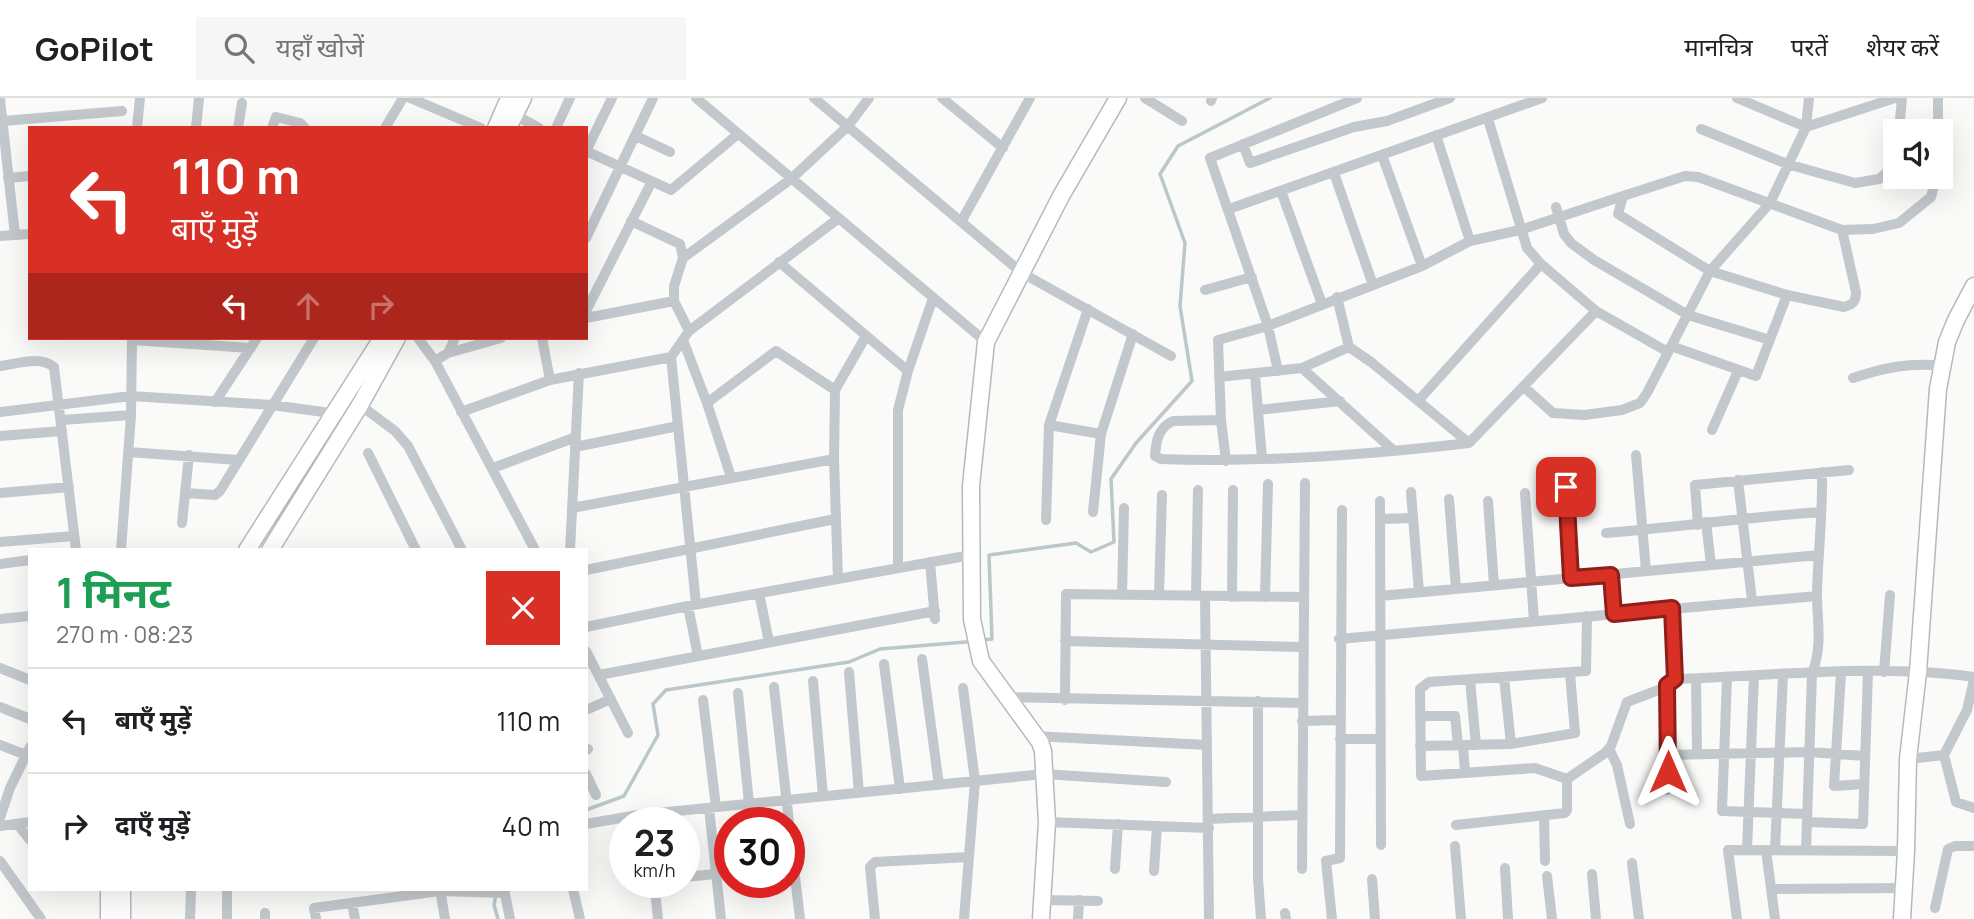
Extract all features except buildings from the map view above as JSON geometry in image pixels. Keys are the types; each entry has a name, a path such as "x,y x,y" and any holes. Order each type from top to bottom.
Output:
{"main road":[{"path":"497,126 509,98"},
{"path":"511,122 523,98"},
{"path":"1041,919 1047,821 1043,751 981,662 972,619 971,486 986,342 1061,197 1118,98"},
{"path":"1902,919 1908,759 1918,672 1938,389 1947,342 1974,286"},
{"path":"248,548 381,340"},
{"path":"271,548 356,411 396,340"},
{"path":"109,891 109,919"},
{"path":"122,891 122,919"}],"street":[{"path":"136,126 140,98"},
{"path":"196,126 199,98"},
{"path":"386,126 403,98"},
{"path":"410,98 476,126"},
{"path":"557,126 570,98"},
{"path":"588,147 612,98"},
{"path":"588,234 653,98"},
{"path":"696,98 986,342"},
{"path":"814,98 1022,272 1171,356"},
{"path":"683,258 791,178 848,127 869,98"},
{"path":"943,98 1003,148"},
{"path":"961,222 1030,98"},
{"path":"1144,98 1182,121"},
{"path":"1278,371 1268,326 1210,158 1357,98"},
{"path":"1243,144 1250,163 1354,127 1387,121 1450,98"},
{"path":"1229,209 1542,98"},
{"path":"1737,98 1806,127 1865,103 1895,98"},
{"path":"1524,387 1553,413 1584,415 1622,410 1640,403 1710,271 1770,203 1806,127 1809,98"},
{"path":"1900,119 1902,98"},
{"path":"1938,98 1938,119"},
{"path":"0,99 15,235"},
{"path":"238,126 242,103"},
{"path":"3,121 122,111"},
{"path":"273,126 277,117 303,126"},
{"path":"1488,118 1527,248 1541,264 1596,311 1670,349 1756,376 1787,295"},
{"path":"511,122 530,126"},
{"path":"1701,128 1787,164 1855,183 1879,179 1883,176"},
{"path":"588,152 671,190 738,134"},
{"path":"1436,135 1469,241"},
{"path":"636,136 670,152"},
{"path":"1382,155 1422,266"},
{"path":"1334,173 1373,285"},
{"path":"9,178 28,176"},
{"path":"1226,461 1220,420 1218,340 1268,326 1422,266 1469,241 1520,230 1558,213 1685,176 1698,177 1842,230 1873,229 1899,223 1931,197 1933,189"},
{"path":"588,307 652,183"},
{"path":"1281,191 1322,304"},
{"path":"1623,196 1618,214 1710,271 1787,295 1844,306 1852,305 1856,300 1856,292 1842,230"},
{"path":"1558,213 1564,234 1581,251 1627,281 1688,314 1770,340"},
{"path":"698,656 692,605 691,548 671,357 686,336 839,218"},
{"path":"632,221 680,244 683,258 674,286 674,301 731,477"},
{"path":"0,236 28,234"},
{"path":"779,262 908,371"},
{"path":"1418,401 1541,264"},
{"path":"1205,290 1252,277"},
{"path":"898,568 898,410 933,298"},
{"path":"1337,298 1349,347 1469,443"},
{"path":"588,318 674,301"},
{"path":"1046,520 1049,425 1088,309"},
{"path":"1220,420 1173,421 1167,424 1157,439 1155,456 1161,460 1226,461 1394,452 1469,443 1596,311"},
{"path":"1093,512 1101,434 1133,334"},
{"path":"838,579 835,390 866,336"},
{"path":"121,548 131,415 132,340"},
{"path":"162,340 254,343"},
{"path":"185,494 215,495 220,491 313,340"},
{"path":"419,340 435,361 534,548"},
{"path":"448,353 455,340"},
{"path":"435,361 448,353 490,340"},
{"path":"542,340 550,380"},
{"path":"215,402 254,343"},
{"path":"1219,377 1302,368 1349,347"},
{"path":"707,403 776,351 835,390"},
{"path":"461,412 550,380 671,357"},
{"path":"0,366 48,362 54,367 76,548"},
{"path":"1853,378 1898,366 1922,363 1942,366"},
{"path":"1302,368 1394,452"},
{"path":"1712,430 1738,371"},
{"path":"570,548 579,373"},
{"path":"1255,374 1262,459"},
{"path":"0,412 131,396 272,405 334,413 356,411 395,431 408,446 461,548"},
{"path":"1258,410 1340,401"},
{"path":"0,436 131,415"},
{"path":"1049,425 1101,434"},
{"path":"493,468 575,442 678,426"},
{"path":"128,452 238,460"},
{"path":"368,453 415,548"},
{"path":"182,523 189,455"},
{"path":"1636,455 1646,571"},
{"path":"572,508 834,459"},
{"path":"1710,565 1695,485 1849,470"},
{"path":"1806,850 1812,674 1819,654 1817,596 1822,472"},
{"path":"1738,480 1752,601"},
{"path":"1302,869 1304,483"},
{"path":"1265,597 1268,484"},
{"path":"0,493 69,487"},
{"path":"1566,487 1571,578"},
{"path":"1198,490 1200,596 1205,645 1209,919"},
{"path":"1232,597 1233,490"},
{"path":"1411,492 1419,592"},
{"path":"1525,493 1535,621"},
{"path":"1159,595 1162,495"},
{"path":"1449,499 1456,589"},
{"path":"1380,501 1381,845"},
{"path":"1488,501 1494,585"},
{"path":"1122,595 1124,508"},
{"path":"1332,919 1326,860 1340,858 1339,639 1342,510"},
{"path":"1606,533 1702,524 1742,517 1821,512"},
{"path":"1380,519 1413,518"},
{"path":"588,569 835,519"},
{"path":"0,542 75,536"},
{"path":"588,627 692,605 971,555"},
{"path":"1380,596 1819,555"},
{"path":"0,564 28,560"},
{"path":"628,733 594,672 935,615 930,562"},
{"path":"1611,575 1614,614"},
{"path":"760,593 769,642"},
{"path":"1065,700 1066,594 1303,597"},
{"path":"1884,672 1890,594"},
{"path":"1339,639 1817,596"},
{"path":"1668,790 1672,608"},
{"path":"0,619 28,616"},
{"path":"1567,779 1535,768 1421,776 1420,689 1429,682 1586,671 1587,616"},
{"path":"1065,641 1302,647"},
{"path":"922,659 939,785"},
{"path":"884,664 900,789"},
{"path":"0,668 28,679"},
{"path":"849,671 859,793"},
{"path":"1727,677 1722,811 1777,813 1863,824 1868,671"},
{"path":"1567,779 1608,749 1627,702 1671,682 1868,671 1918,672 1974,679 1967,710 1944,755 1956,802 1974,808"},
{"path":"1420,747 1511,744 1575,733 1570,673"},
{"path":"1841,673 1834,786 1864,784"},
{"path":"1775,919 1771,889 1771,850 1777,813 1783,675"},
{"path":"1747,850 1754,676"},
{"path":"1504,678 1511,744"},
{"path":"1696,679 1697,754"},
{"path":"1470,680 1476,745"},
{"path":"813,681 823,796"},
{"path":"774,687 787,807"},
{"path":"963,688 975,781 964,919"},
{"path":"738,693 749,803"},
{"path":"1005,697 1303,703"},
{"path":"588,709 611,699"},
{"path":"703,700 714,840"},
{"path":"1258,701 1258,878 1261,919"},
{"path":"0,707 28,718"},
{"path":"1420,716 1455,716 1465,773"},
{"path":"1302,721 1340,720"},
{"path":"1034,736 1207,745"},
{"path":"1340,739 1380,739"},
{"path":"0,746 28,751 25,771 5,786 0,818"},
{"path":"1608,749 1619,772 1630,824"},
{"path":"1668,755 1810,752 1865,755"},
{"path":"1908,759 1944,755"},
{"path":"588,824 638,815 1044,774 1166,782"},
{"path":"588,778 596,794"},
{"path":"1456,825 1567,812 1567,779"},
{"path":"1047,821 1157,826 1302,815"},
{"path":"1544,815 1545,861"},
{"path":"0,826 28,822"},
{"path":"1115,869 1118,824"},
{"path":"18,825 28,838"},
{"path":"1154,872 1157,826"},
{"path":"1455,846 1461,919"},
{"path":"1935,908 1948,849 1955,846 1974,846"},
{"path":"1737,919 1728,850 1906,851"},
{"path":"875,919 870,867 875,862 969,857"},
{"path":"0,861 41,919"},
{"path":"1632,863 1639,919"},
{"path":"1505,868 1508,919"},
{"path":"1592,874 1596,919"},
{"path":"1547,877 1552,919"},
{"path":"1372,879 1376,919"},
{"path":"1771,889 1903,888"},
{"path":"190,919 191,891"},
{"path":"227,891 227,919"},
{"path":"316,919 314,908 422,891"},
{"path":"440,891 445,919"},
{"path":"482,891 503,892 510,919"},
{"path":"573,891 580,919"},
{"path":"656,898 658,919"},
{"path":"719,898 721,919"},
{"path":"798,898 800,919"},
{"path":"1042,900 1098,901"},
{"path":"1078,919 1079,900"},
{"path":"352,903 355,919"}],"waterway":[{"path":"981,640 992,639 989,555 1076,543 1091,552 1114,542 1111,479 1136,443 1192,381 1180,306 1185,243 1160,174 1178,146 1270,98"},
{"path":"588,809 624,796 658,735 653,704 666,690 849,662 880,649 966,642"},
{"path":"496,894 494,905 498,919"}],"route":[{"path":"1566,487 1571,578 1611,575 1614,614 1672,608 1675,679 1667,685 1668,772"}]}
